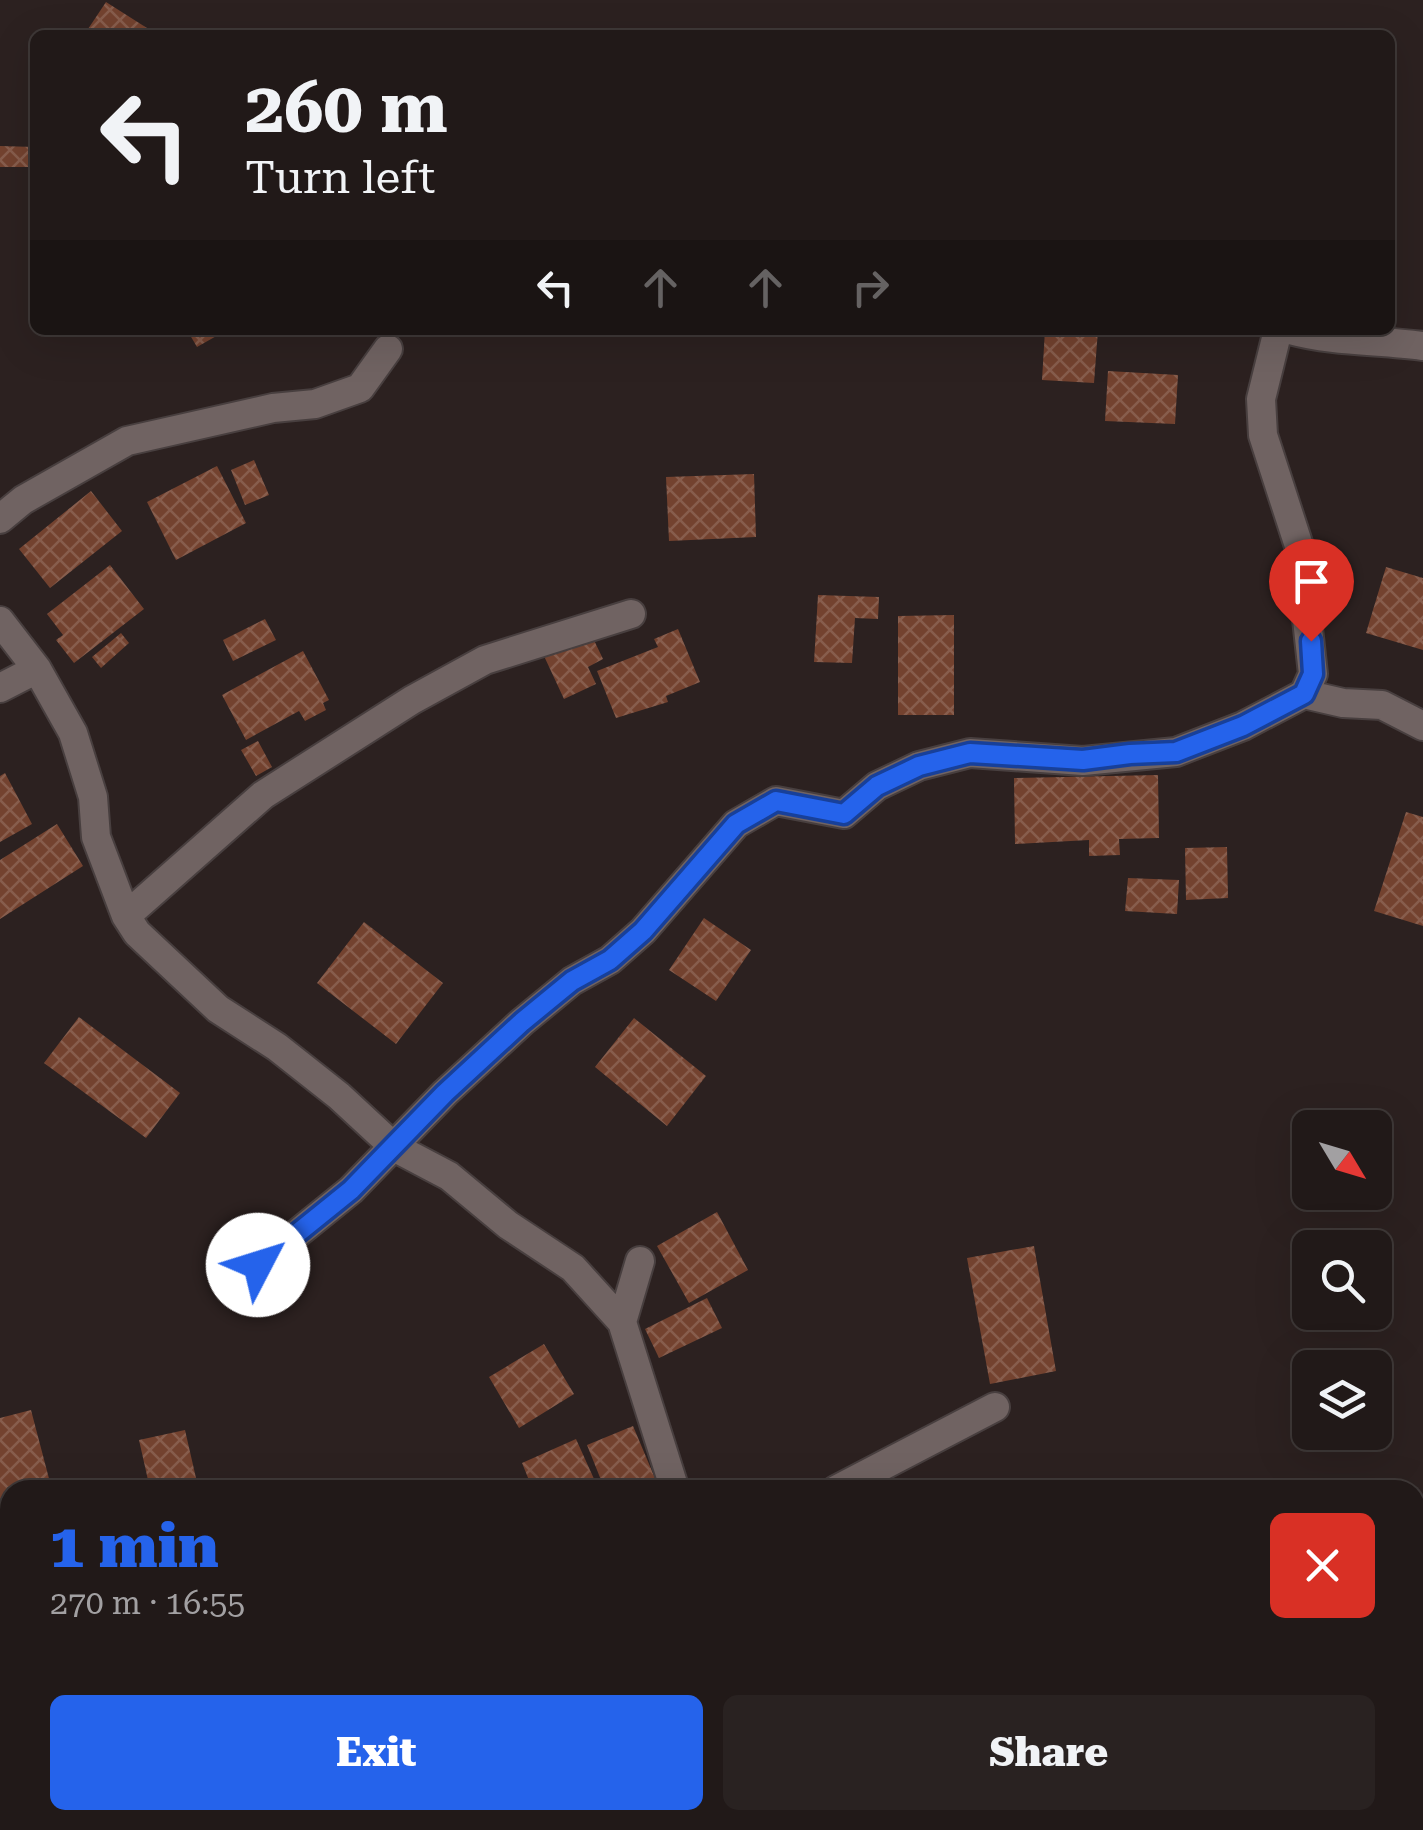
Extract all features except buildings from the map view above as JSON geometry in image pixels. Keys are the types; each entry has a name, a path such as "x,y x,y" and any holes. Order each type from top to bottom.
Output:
{"street":[{"path":"258,1265 351,1190 445,1093 522,1022 572,981 610,960 643,931 736,824 776,801 844,814 877,786 919,766 970,753 1083,760 1176,752 1243,726 1304,694 1313,674 1300,546 1263,435 1261,399 1277,335"},
{"path":"1308,335 1423,346"},
{"path":"0,519 23,500 127,441 273,408 315,404 360,388 388,349"},
{"path":"126,916 263,796 412,700 485,660 631,614"},
{"path":"0,621 36,669 73,732 93,797 96,837 136,933 218,1009 278,1046 394,1147 450,1176 508,1225 572,1268 622,1322 672,1480"},
{"path":"0,688 36,669"},
{"path":"1304,694 1343,703 1382,705 1423,726"},
{"path":"622,1322 640,1261"},
{"path":"855,1480 995,1407"}],"route":[{"path":"258,1265 351,1190 445,1093 522,1022 572,981 610,960 643,931 736,824 776,801 844,814 877,786 919,766 970,753 1083,760 1176,752 1243,726 1304,694 1313,674 1311,641"}]}
